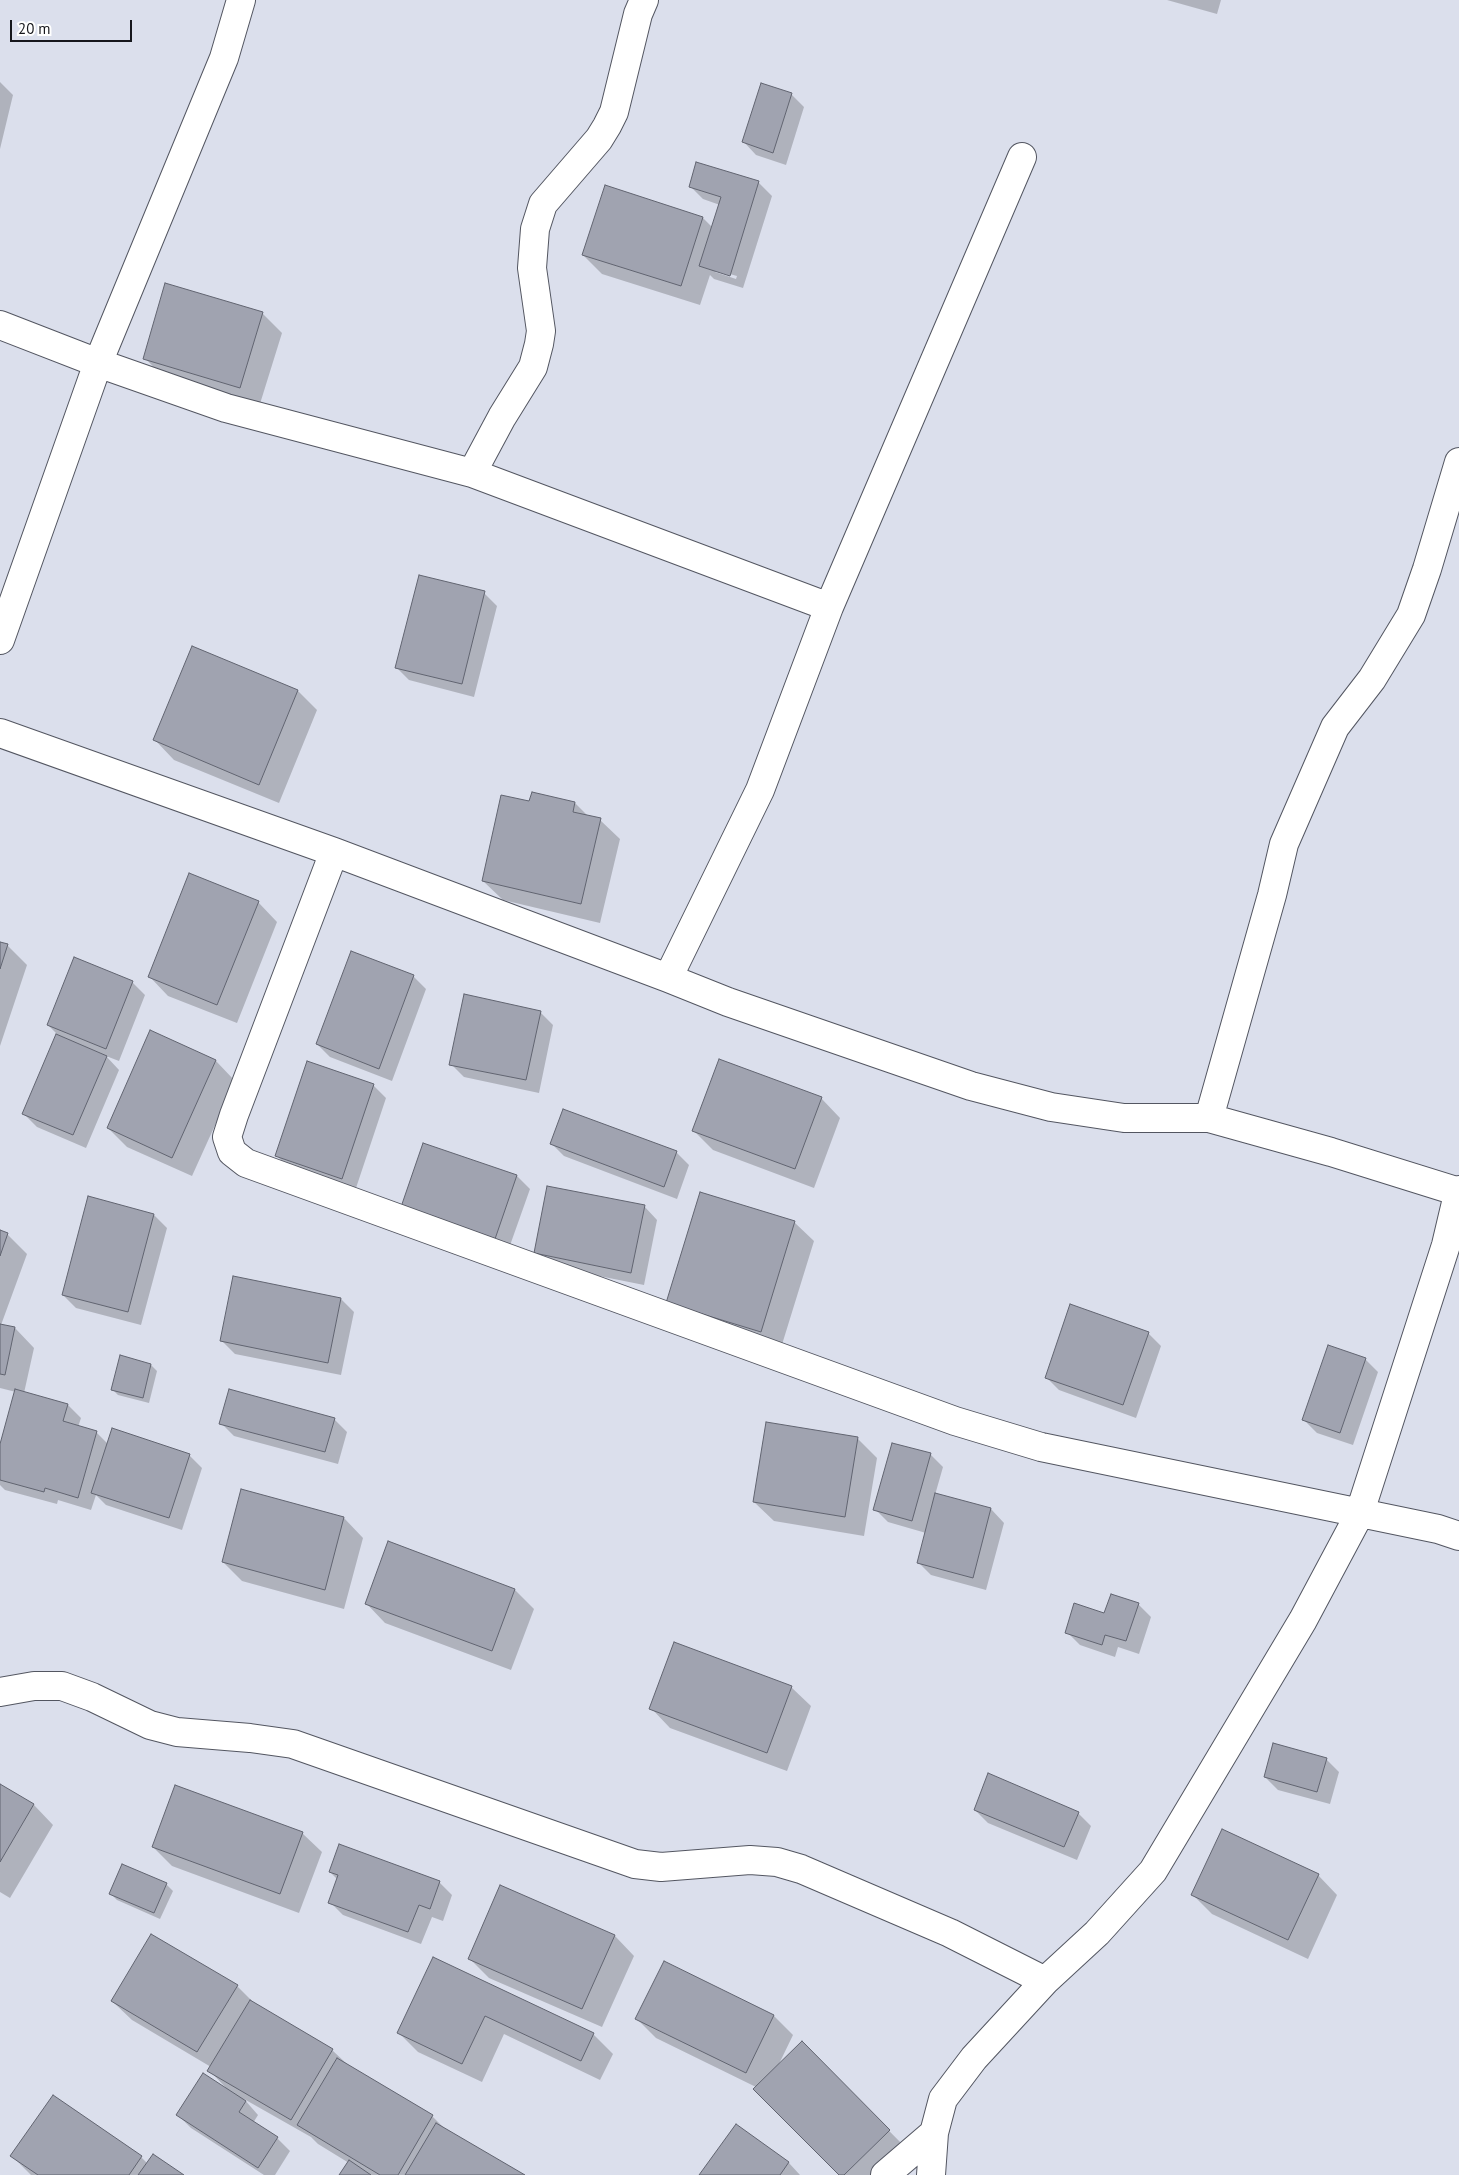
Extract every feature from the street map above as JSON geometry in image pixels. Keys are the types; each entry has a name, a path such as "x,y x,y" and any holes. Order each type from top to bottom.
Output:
{"street":[{"path":"0,640 98,363 224,58 241,0"},
{"path":"472,473 502,417 533,367 541,331 532,268 535,229 543,204 599,139 614,112 638,14 644,0"},
{"path":"668,978 760,790 829,608 1022,157"},
{"path":"0,325 98,363 226,408 472,473 829,608"},
{"path":"1208,1118 1272,896 1284,844 1335,727 1372,679 1411,615 1459,462"},
{"path":"0,733 334,852 728,1002 971,1086 1051,1107 1124,1118 1208,1118 1331,1152 1459,1192 1446,1244 1359,1514 1298,1628 1153,1871 1097,1933 1045,1981 974,2058 943,2099 934,2133 931,2175"},
{"path":"334,852 227,1137 232,1152 246,1163 955,1421 1040,1447 1438,1529 1459,1536"},
{"path":"0,1692 34,1686 62,1686 92,1697 143,1722 177,1732 250,1738 293,1744 635,1864 660,1867 750,1860 777,1862 801,1869 950,1933 1045,1981"},
{"path":"885,2175 934,2133"}],"building":[{"path":"761,83 792,93 773,153 742,142"},
{"path":"696,162 759,181 730,276 699,266 721,197 689,187"},
{"path":"605,185 703,217 681,286 582,255"},
{"path":"165,283 263,312 240,388 143,359"},
{"path":"419,575 485,591 462,684 395,668"},
{"path":"192,646 298,690 259,785 153,740"},
{"path":"532,792 575,802 573,812 601,818 581,904 482,881 501,795 529,801"},
{"path":"189,873 259,901 217,1005 148,977"},
{"path":"0,942 8,944 0,969"},
{"path":"351,951 414,975 379,1069 316,1044"},
{"path":"74,957 133,981 106,1049 47,1025"},
{"path":"464,994 541,1011 526,1080 449,1065"},
{"path":"150,1030 216,1060 172,1158 107,1128"},
{"path":"56,1034 107,1056 73,1135 22,1114"},
{"path":"719,1059 822,1097 795,1169 692,1131"},
{"path":"307,1061 374,1084 342,1179 275,1156"},
{"path":"563,1109 677,1151 664,1187 550,1144"},
{"path":"423,1143 517,1175 495,1239 401,1207"},
{"path":"547,1186 645,1205 631,1273 534,1253"},
{"path":"700,1192 795,1221 761,1332 666,1303"},
{"path":"88,1196 154,1214 128,1312 62,1295"},
{"path":"0,1230 8,1233 0,1256"},
{"path":"233,1276 341,1298 328,1363 220,1341"},
{"path":"1070,1304 1149,1332 1123,1405 1045,1378"},
{"path":"0,1324 15,1327 5,1375 0,1374"},
{"path":"1328,1345 1366,1358 1340,1433 1302,1420"},
{"path":"120,1355 151,1364 143,1398 111,1390"},
{"path":"15,1389 68,1404 63,1421 97,1431 78,1498 45,1488 44,1492 0,1480 0,1444"},
{"path":"229,1389 335,1418 325,1452 219,1424"},
{"path":"766,1422 858,1437 845,1517 753,1502"},
{"path":"112,1428 190,1454 169,1518 91,1493"},
{"path":"892,1443 931,1453 912,1521 873,1510"},
{"path":"241,1489 344,1517 325,1590 222,1562"},
{"path":"935,1493 991,1508 973,1578 917,1563"},
{"path":"388,1541 515,1589 492,1651 365,1604"},
{"path":"1111,1594 1139,1603 1126,1641 1105,1635 1102,1645 1065,1633 1074,1603 1104,1613"},
{"path":"674,1642 792,1686 767,1753 649,1709"},
{"path":"1273,1743 1327,1758 1317,1792 1264,1777"},
{"path":"988,1773 1079,1812 1064,1847 974,1810"},
{"path":"0,1784 34,1804 0,1862"},
{"path":"175,1785 303,1832 280,1894 152,1847"},
{"path":"1222,1829 1319,1874 1288,1940 1191,1895"},
{"path":"339,1844 440,1881 430,1909 419,1905 408,1932 328,1903 338,1875 329,1872"},
{"path":"122,1864 167,1883 154,1913 109,1894"},
{"path":"500,1885 615,1935 582,2009 468,1959"},
{"path":"151,1934 238,1985 197,2052 111,2001"},
{"path":"433,1957 594,2033 581,2061 485,2016 462,2064 397,2033"},
{"path":"664,1961 774,2015 746,2073 635,2019"},
{"path":"250,2000 333,2049 291,2120 207,2071"},
{"path":"802,2041 890,2130 844,2175 839,2175 753,2089"},
{"path":"337,2058 433,2115 398,2175 380,2175 297,2125"},
{"path":"203,2073 246,2101 239,2112 278,2137 258,2168 176,2115"},
{"path":"53,2095 142,2156 129,2175 38,2175 10,2156"},
{"path":"436,2123 525,2175 405,2175"},
{"path":"736,2124 789,2162 780,2175 699,2175"},
{"path":"153,2154 184,2175 138,2175"},
{"path":"349,2160 371,2175 339,2175"}]}
